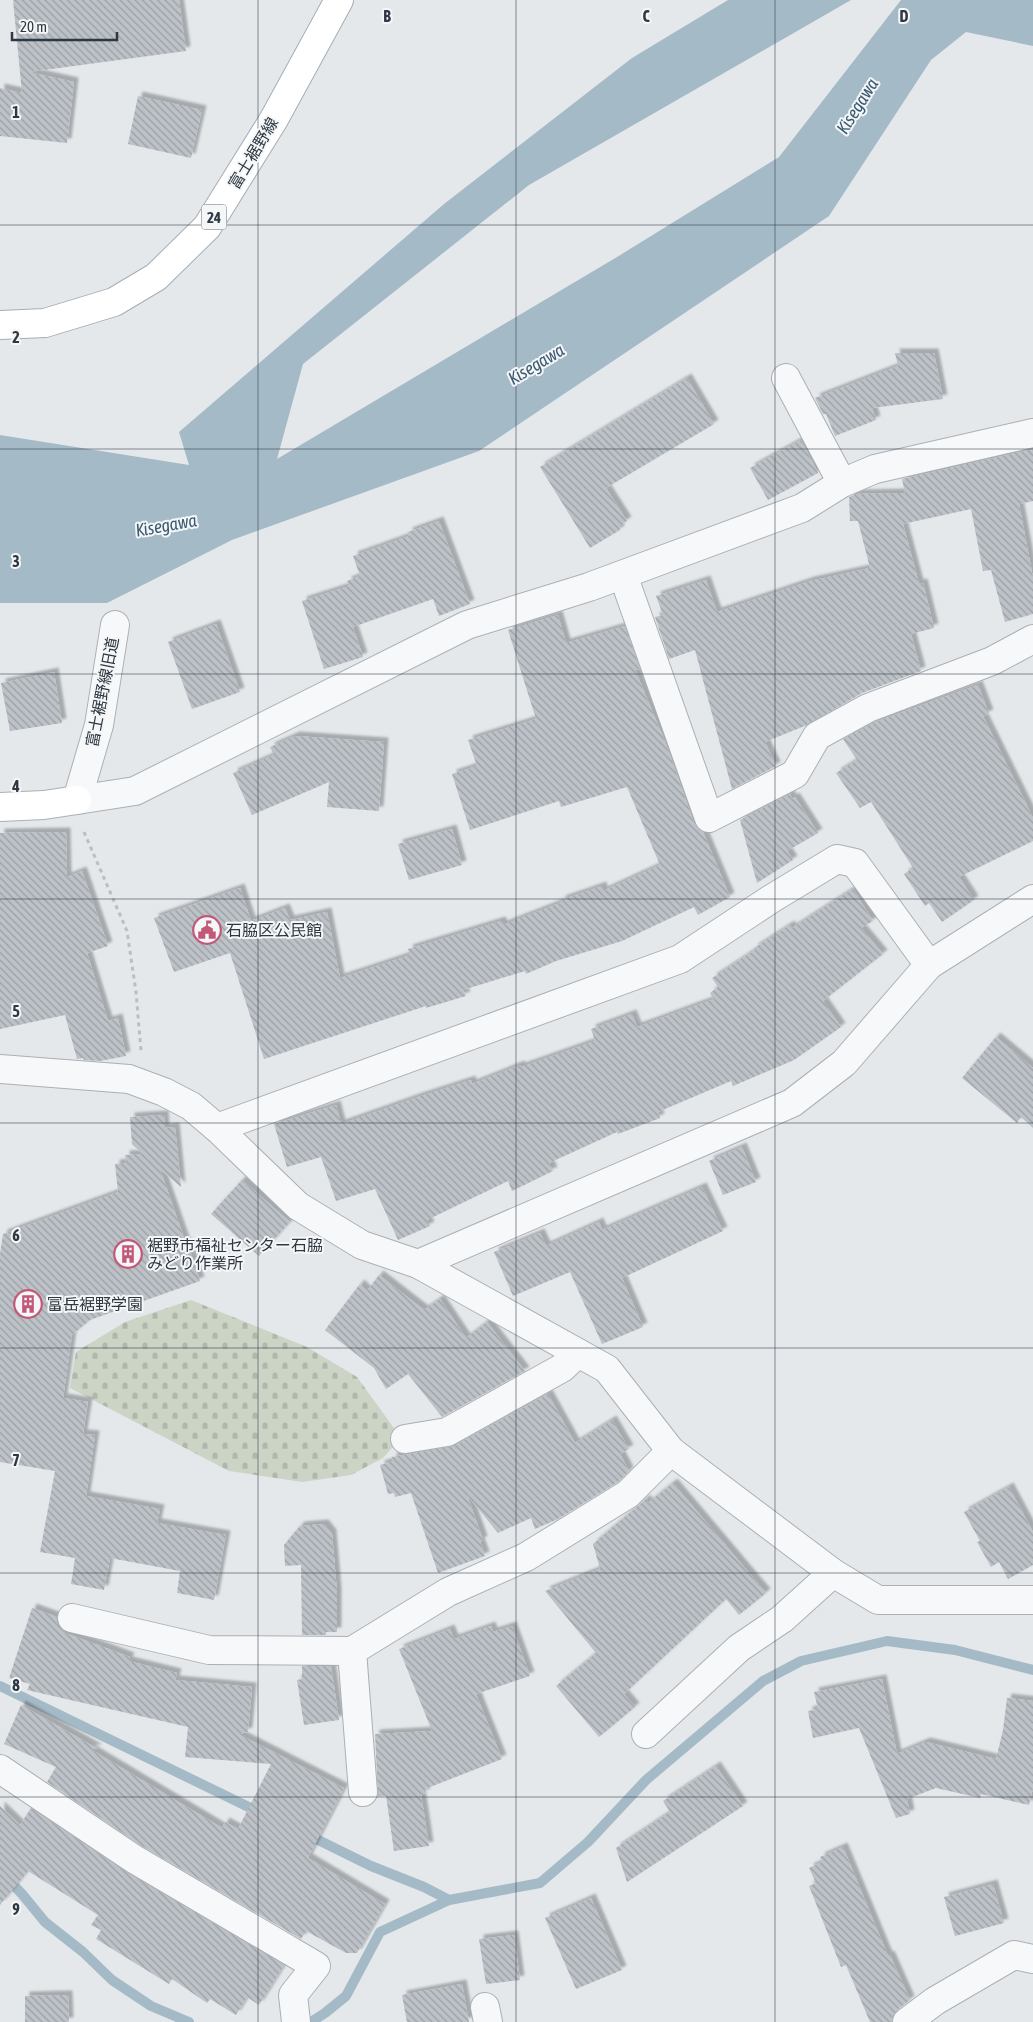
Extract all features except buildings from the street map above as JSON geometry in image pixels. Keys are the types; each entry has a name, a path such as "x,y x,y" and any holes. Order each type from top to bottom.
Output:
{"main road":[{"name":"富士裾野線","path":"0,325 45,323 114,302 156,277 208,227 274,119 332,3"},
{"path":"0,807 44,805 76,800"}],"street":[{"path":"786,378 842,483"},
{"path":"76,800 135,791 467,625 623,575 802,508 842,483 875,469 1033,433"},
{"path":"623,575 709,818 795,774 817,736 868,708 992,661 1033,639"},
{"name":"富士裾野線旧道","path":"76,800 99,725 115,625"},
{"path":"217,1128 680,959 771,899 837,859 855,863 928,965"},
{"path":"418,1264 792,1103 844,1062 928,965 1033,899"},
{"path":"0,1069 129,1079 164,1092 191,1106 217,1128 298,1206 362,1245 418,1264 607,1370 671,1451 833,1573 878,1600 1033,1600"},
{"path":"405,1439 447,1432 562,1368 578,1353"},
{"path":"72,1618 209,1650 352,1651 448,1592 526,1557 628,1494 671,1451"},
{"path":"646,1734 739,1648 782,1619 833,1573"},
{"path":"352,1651 363,1792"},
{"path":"0,1769 134,1859 316,1966 293,1995 296,2021"},
{"path":"908,2022 935,2001 1014,1955 1033,1959"}],"path":[{"path":"76,800 82,828 127,931 141,1044 142,1065 138,1082"}],"green space":[{"path":"191,1300 307,1347 357,1377 396,1431 397,1442 383,1458 351,1475 302,1482 229,1471 70,1388 76,1352 125,1322"}],"water":[{"name":"Kisegawa","path":"728,0 851,0 529,185 303,364 277,459 617,257 779,157 901,0 1033,0 1033,46 966,32 931,60 829,216 479,451 232,540 107,603 0,603 0,435 189,465 179,432 444,204 632,58"}],"waterway":[{"path":"306,1834 371,1866 424,1887 449,1900 540,1883 588,1842 646,1780 763,1681 801,1661 887,1641 955,1650 1033,1670"},
{"path":"0,1686 261,1813"},
{"path":"0,1871 45,1922 83,1952 112,1980 151,2006 189,2022"},
{"path":"311,2022 346,1996 380,1932 449,1900"}],"place":[{"name":"石脇区公民館","path":"207,930"},
{"name":"裾野市福祉センター石脇 みどり作業所","path":"128,1254"},
{"name":"富岳裾野学園","path":"28,1304"}]}
